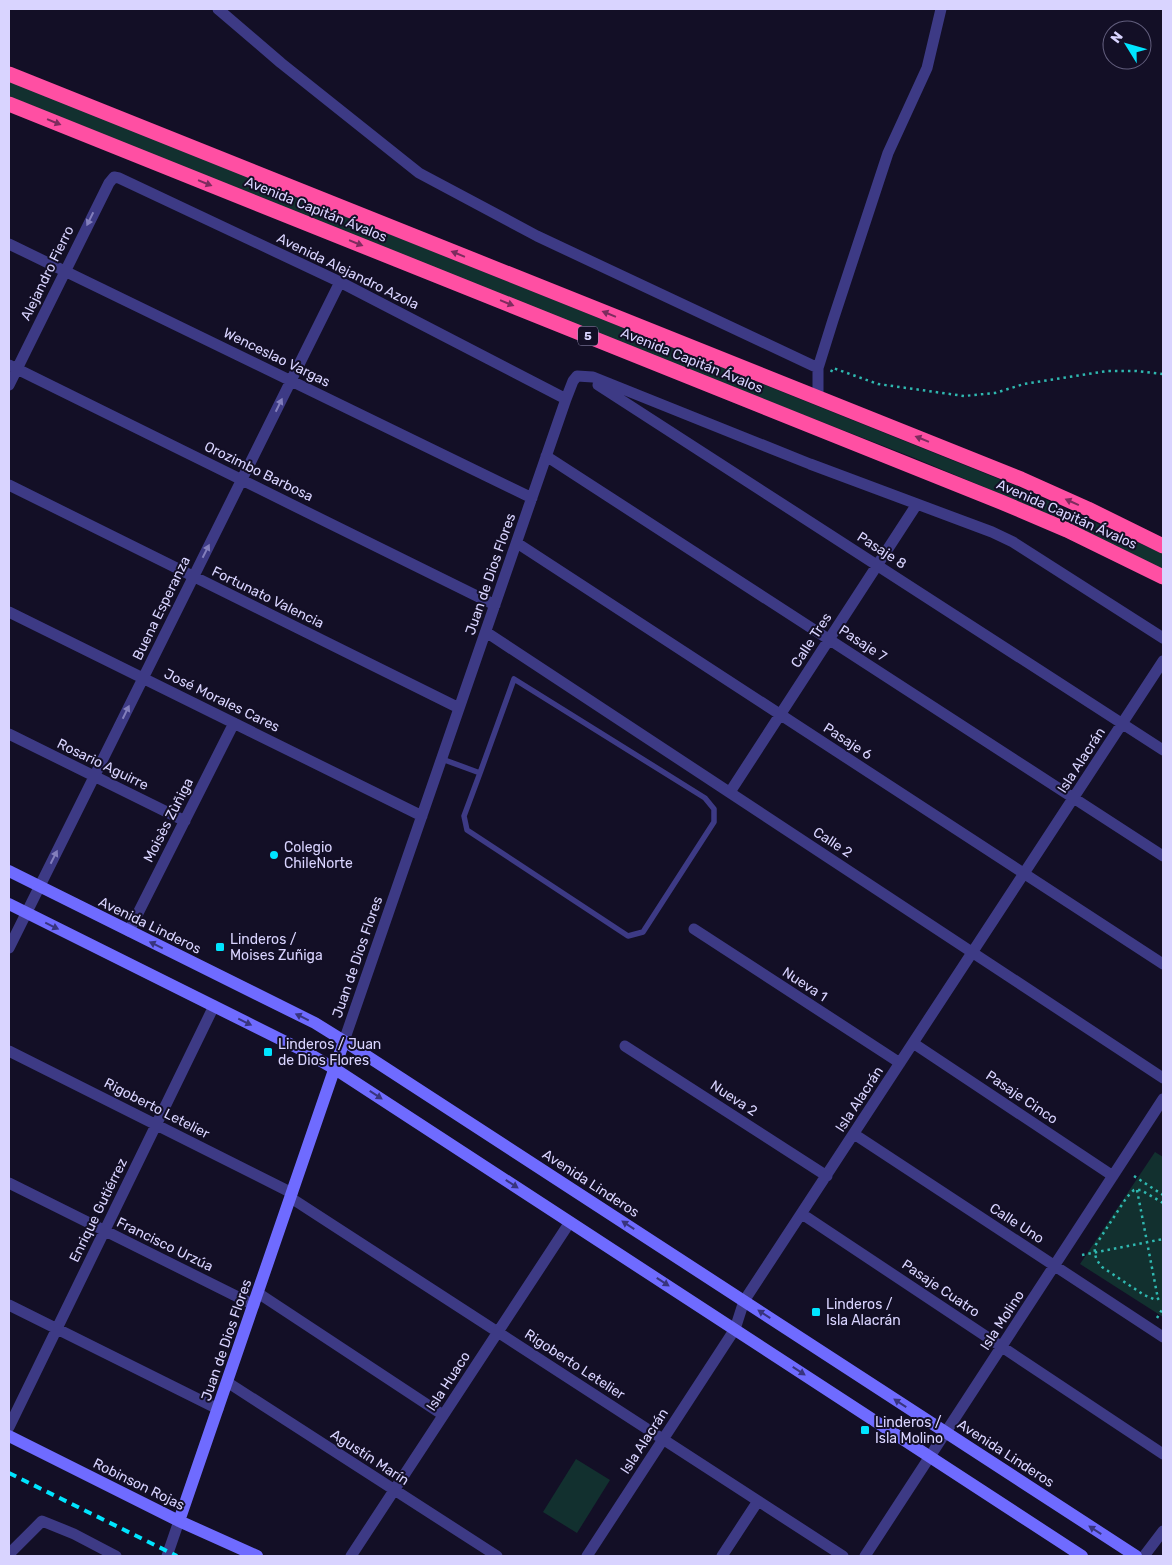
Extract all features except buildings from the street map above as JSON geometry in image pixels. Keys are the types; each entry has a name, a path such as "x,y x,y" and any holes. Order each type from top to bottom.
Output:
{"highway":[{"name":"Avenida Capitán Ávalos","path":"9,74 1021,479 1095,512 1163,546"},
{"name":"Avenida Capitán Ávalos","path":"9,104 1001,502 1067,530 1163,577"}],"street":[{"path":"218,9 419,173 537,236 818,368"},
{"path":"818,397 818,368 888,153 927,68 941,9"},
{"name":"Alejandro Fierro","path":"9,384 13,367 65,271 109,183 114,177"},
{"name":"Avenida Alejandro Azola","path":"114,177 340,282 566,399"},
{"name":"Wenceslao Vargas","path":"9,244 532,498"},
{"name":"Buena Esperanza","path":"9,948 340,282"},
{"name":"Orozimbo Barbosa","path":"13,367 495,604"},
{"name":"Juan de Dios Flores","path":"167,1556 566,399 573,380 577,376 584,376"},
{"path":"584,376 593,377 810,464 992,532 1013,542 1163,638"},
{"name":"Pasaje 8","path":"584,376 1163,750"},
{"name":"Pasaje 7","path":"546,456 1163,856"},
{"name":"Fortunato Valencia","path":"9,485 460,708"},
{"name":"Calle Tres","path":"730,792 916,504"},
{"name":"Pasaje 6","path":"516,543 1163,964"},
{"name":"José Morales Cares","path":"9,612 422,816"},
{"name":"Calle 2","path":"486,632 1163,1078"},
{"name":"Isla Alacrán","path":"587,1556 735,1329 744,1301 1163,662"},
{"name":"Moisès Zùñiga","path":"129,931 234,723"},
{"name":"Rosario Aguirre","path":"9,734 185,821"},
{"name":"Avenida Linderos","path":"9,871 314,1023 344,1041 1136,1556"},
{"path":"9,904 304,1051 335,1069 1082,1556"},
{"name":"Nueva 1","path":"694,929 900,1063"},
{"name":"Enrique Gutiérrez","path":"9,1427 214,1006"},
{"name":"Pasaje Cinco","path":"913,1043 1113,1176"},
{"name":"Nueva 2","path":"625,1046 826,1176"},
{"name":"Rigoberto Letelier","path":"9,1051 156,1124 291,1195 843,1556"},
{"name":"Isla Molino","path":"865,1556 1163,1100"},
{"name":"Calle Uno","path":"854,1134 1163,1337"},
{"name":"Francisco Urzúa","path":"9,1183 104,1231 256,1299 443,1415"},
{"name":"Pasaje Cuatro","path":"802,1214 1163,1454"},
{"name":"Isla Huaco","path":"351,1556 570,1222"},
{"path":"9,1305 218,1410"},
{"name":"Agustín Marín","path":"227,1382 497,1556"},
{"name":"Robinson Rojas","path":"9,1436 179,1521 256,1556"},
{"path":"722,1556 758,1501"},
{"path":"13,1552 42,1521 74,1534 116,1556"},
{"path":"1144,1556 1163,1531"}],"lane":[{"path":"514,678 704,798 714,810 714,822 643,932 628,936 467,830 464,816 480,773 514,678"},
{"path":"442,759 480,773"}],"path":[{"path":"830,375 834,368 878,384 964,396 995,393 1024,384 1106,371 1136,371 1163,374"},
{"path":"1134,1176 1163,1195"},
{"path":"1163,1203 1151,1194 1134,1190 1127,1197 1095,1246 1094,1253 1102,1267 1144,1295 1158,1299 1163,1296"},
{"path":"1137,1190 1158,1299"},
{"path":"1082,1255 1163,1239"}],"green space":[{"path":"9,81 1014,485 1163,554 1163,569 1022,503 912,457 593,333 9,97"},
{"path":"1155,1152 1163,1157 1163,1317 1080,1264"},
{"path":"576,1459 610,1480 577,1533 543,1512"}],"railway":[{"path":"9,1473 177,1556"}],"place":[{"name":"Colegio ChileNorte","path":"274,855"},
{"name":"Linderos / Moises Zuñiga","path":"220,947"},
{"name":"Linderos / Juan de Dios Flores","path":"268,1052"},
{"name":"Linderos / Isla Alacrán","path":"816,1312"},
{"name":"Linderos / Isla Molino","path":"865,1430"}]}
